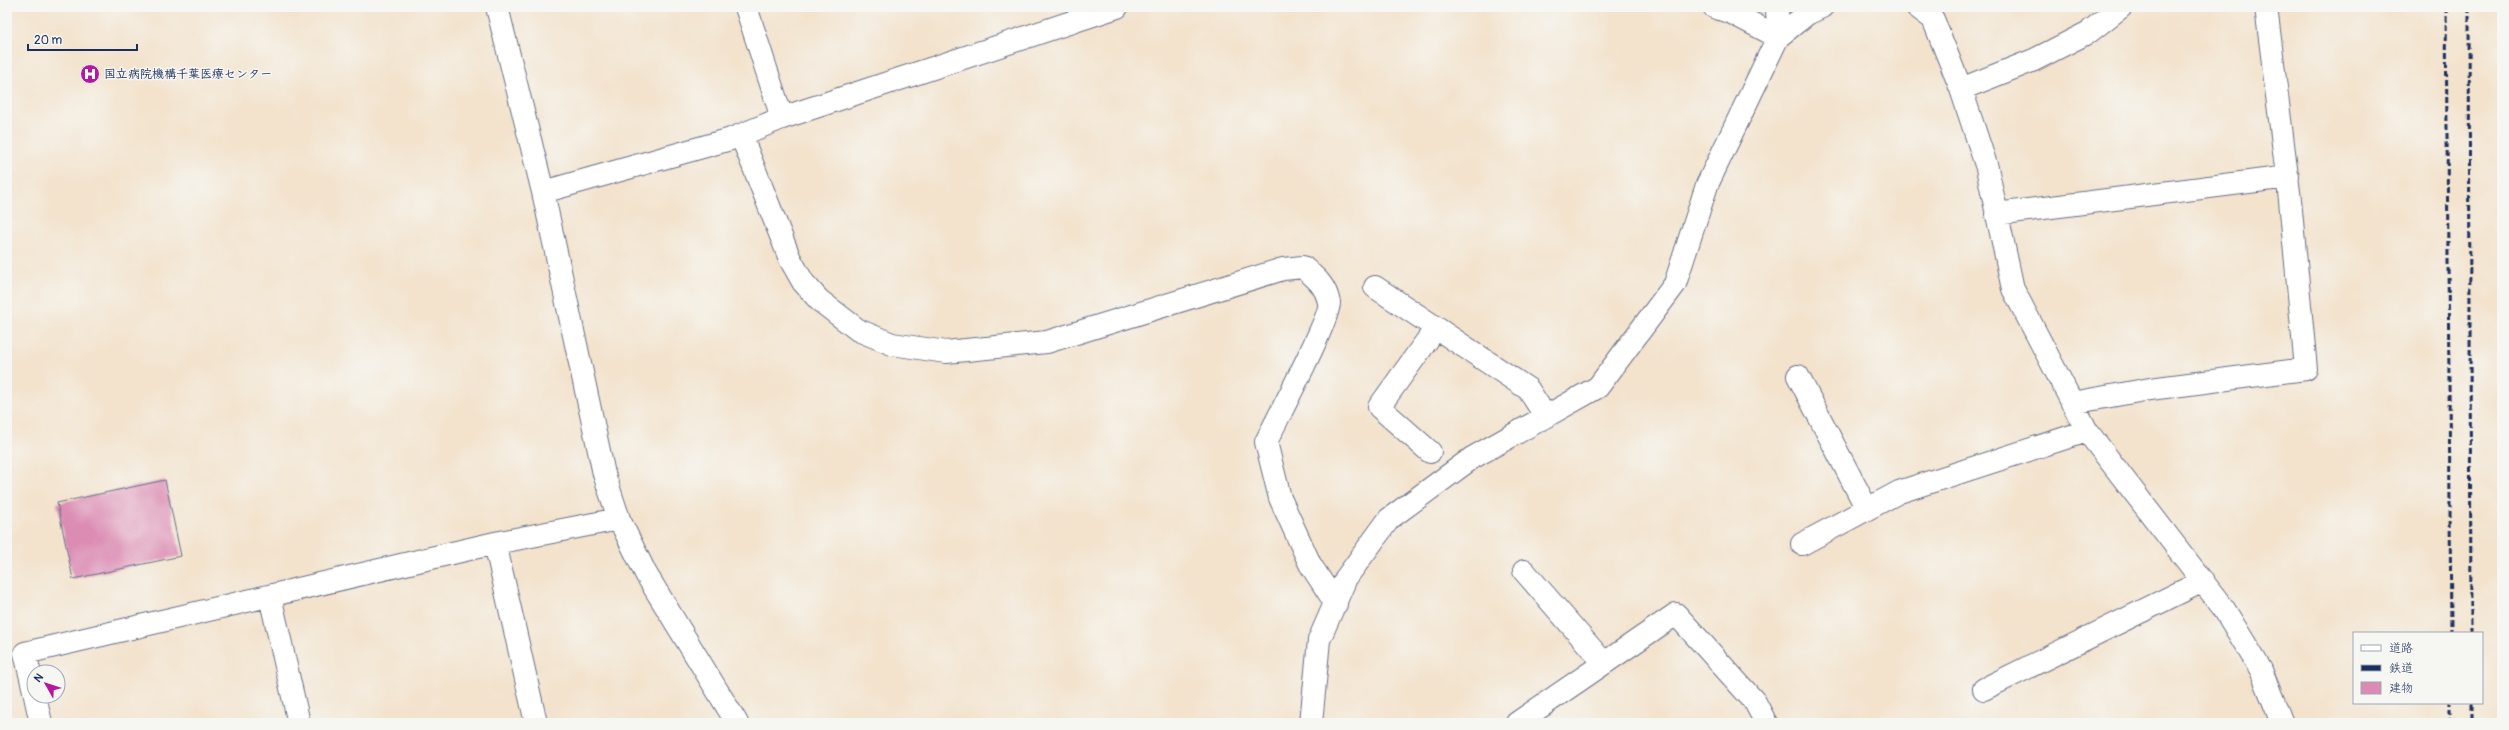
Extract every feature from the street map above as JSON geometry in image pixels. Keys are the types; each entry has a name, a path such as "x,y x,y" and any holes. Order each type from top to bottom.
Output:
{"street":[{"path":"497,7 543,192 604,474 619,520 646,574 726,708 737,723"},
{"path":"746,7 782,118"},
{"path":"543,192 741,135 782,118 1117,7"},
{"path":"1714,7 1732,13 1778,37"},
{"path":"1777,7 1778,37"},
{"path":"1311,723 1319,640 1336,604 1346,578 1389,519 1472,458 1598,388 1675,284 1707,185 1778,37 1807,14 1822,7"},
{"path":"1917,7 1933,19 1961,89 1987,168 2013,290 2087,431 2224,609 2261,670 2282,723"},
{"path":"1961,89 2034,60 2089,32 2121,7"},
{"path":"2072,403 2150,389 2306,369 2288,177 2266,7"},
{"path":"741,135 790,259 803,282 819,300 858,330 892,344 946,352 1047,342 1283,270 1303,267 1322,284 1329,305 1322,327 1266,442 1280,498 1310,564 1336,604"},
{"path":"1996,214 2288,177"},
{"path":"1375,287 1528,389 1546,417"},
{"path":"1430,452 1378,408 1436,328"},
{"path":"1798,376 1867,509"},
{"path":"1802,544 1899,492 2087,431"},
{"path":"28,664 25,653 495,543 619,520"},
{"path":"495,543 536,723"},
{"path":"1524,571 1604,663"},
{"path":"1984,689 2203,581"},
{"path":"270,596 299,723"},
{"path":"1517,723 1676,614 1754,702 1766,723"},
{"path":"37,704 41,723"}],"building":[{"path":"165,480 181,556 73,579 57,503"}],"railway":[{"path":"2446,7 2451,632"},
{"path":"2469,7 2471,632"},
{"path":"2450,704 2450,723"},
{"path":"2472,704 2472,723"}],"place":[{"name":"国立病院機構千葉医療センター","path":"90,74"}]}
